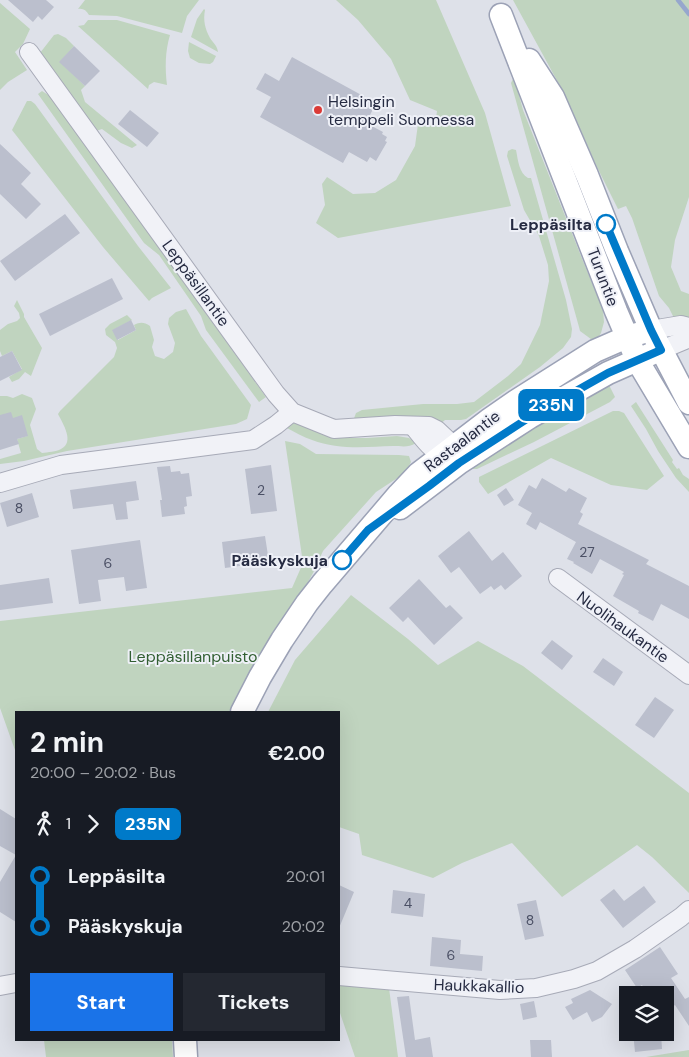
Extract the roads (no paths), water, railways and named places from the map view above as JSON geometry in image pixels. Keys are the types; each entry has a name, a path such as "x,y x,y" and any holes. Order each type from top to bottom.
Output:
{"main road":[{"name":"Turuntie","path":"496,8 552,97 587,175 651,330 689,403"},
{"name":"Turuntie","path":"496,8 637,360 689,446"},
{"name":"Rastaalantie","path":"243,711 282,640 307,603 368,530 429,486 451,455 516,401 595,352 627,337 651,330"},
{"name":"Rastaalantie","path":"451,455 530,417 608,373 661,350"},
{"path":"185,1041 186,1057"}],"street":[{"name":"Leppäsillantie","path":"29,52 276,394 292,412 334,429 395,425 429,426 437,430 451,455"},
{"path":"651,330 681,325 689,327"},
{"path":"661,350 689,337"},
{"path":"0,483 61,465 253,440 292,412"},
{"name":"Nuolihaukantie","path":"558,578 689,675"},
{"name":"Haukkakallio","path":"340,976 500,990 531,988 574,979 597,971 635,949 689,910"},
{"path":"0,986 15,983"}],"waterway":[{"path":"678,0 689,14"}],"place":[{"name":"Helsingin temppeli Suomessa","path":"318,110"},
{"name":"Leppäsilta","path":"606,224"},
{"name":"Pääskyskuja","path":"342,560"}],"park label":[{"name":"Leppäsillanpuisto","path":"193,656"}]}
